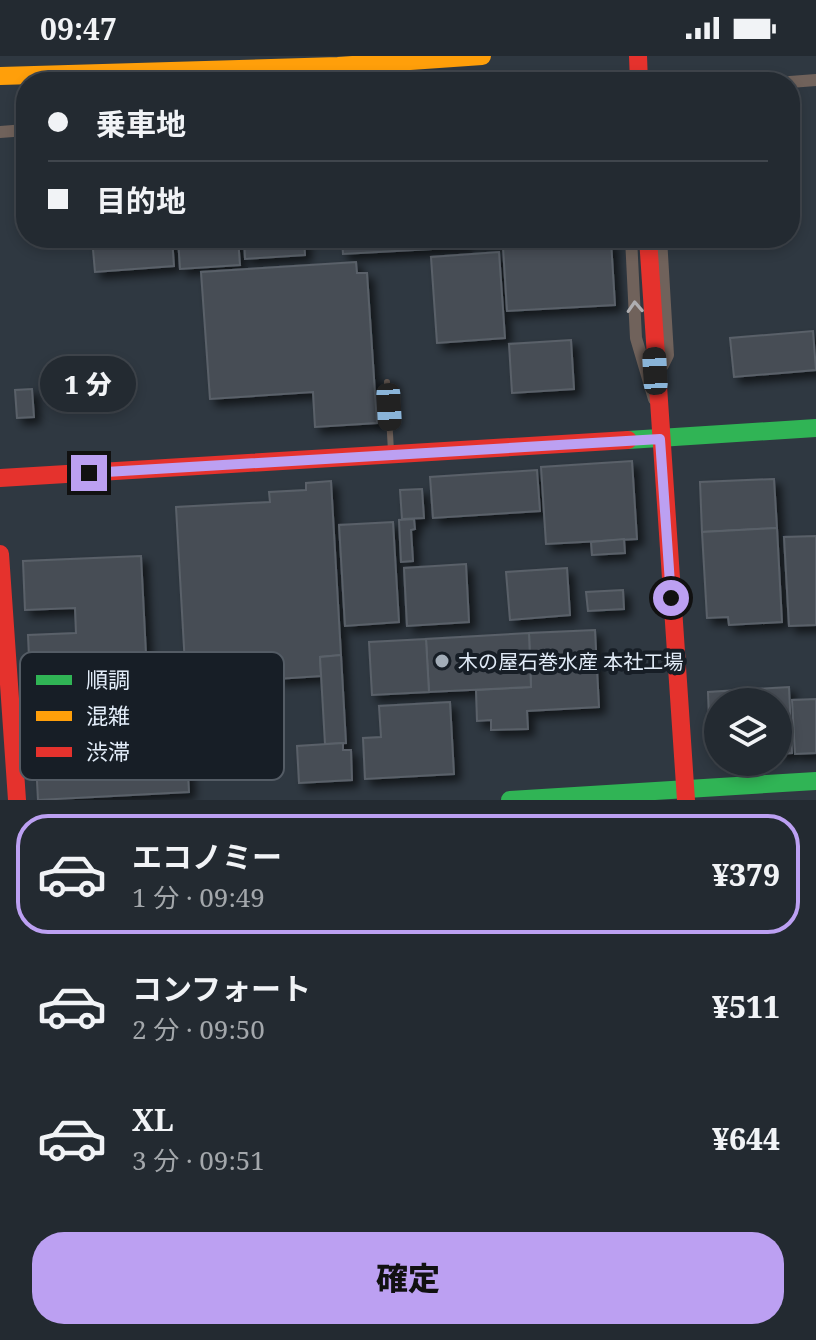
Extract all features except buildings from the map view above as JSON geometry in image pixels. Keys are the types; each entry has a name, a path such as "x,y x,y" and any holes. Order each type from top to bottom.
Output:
{"street":[{"path":"135,72 338,66 482,56"},
{"path":"632,248 636,338 658,410"},
{"path":"649,248 686,794"},
{"path":"655,371 663,365 668,355 662,248"},
{"path":"0,478 816,428"},
{"path":"0,554 7,772 17,800"},
{"path":"510,800 686,794 816,781"}],"lane":[{"path":"387,382 391,455"}],"traffic: fast":[{"path":"628,440 816,428"},
{"path":"510,800 816,781"}],"traffic: slow":[{"path":"135,72 338,66 482,56"},
{"path":"0,76 16,76"}],"traffic: jam":[{"path":"638,56 639,72"},
{"path":"649,248 686,800"},
{"path":"0,478 628,440"},
{"path":"0,554 17,800"}],"place":[{"name":"木の屋石巻水産 本社工場","path":"442,661"}],"route":[{"path":"89,473 660,439 671,598"}]}
